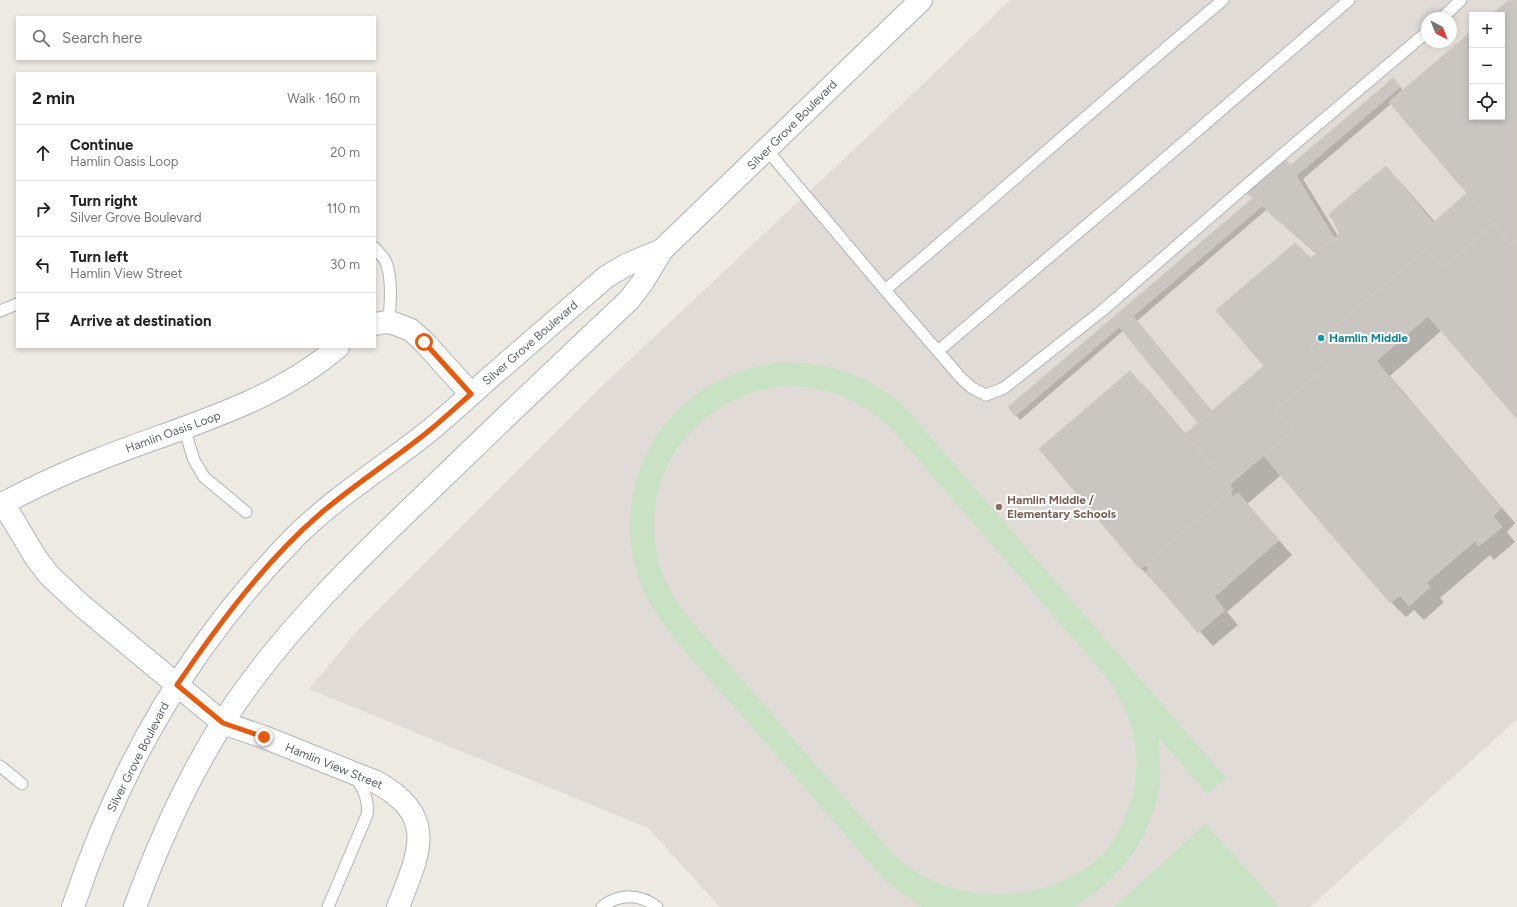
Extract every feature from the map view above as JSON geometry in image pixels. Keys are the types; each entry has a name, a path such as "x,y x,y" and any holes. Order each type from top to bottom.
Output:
{"street":[{"name":"Silver Grove Boulevard","path":"135,907 166,827 187,786 223,723 256,675 305,614 411,508 629,300 642,283 662,250 921,0"},
{"name":"Silver Grove Boulevard","path":"74,907 96,843 114,801 150,729 177,685 205,644 263,572 321,513 425,434 606,277 626,265 662,250"},
{"path":"382,323 403,325 418,335 471,394"},
{"name":"Hamlin Oasis Loop","path":"2,504 99,459 224,413 261,396 298,376 337,348"},
{"name":"Hamlin View Street","path":"2,504 36,558 49,575 81,605 223,723 264,737 376,782 390,789 407,805 417,822 419,831 418,851 398,907"}],"lane":[{"path":"885,290 976,213 1147,63 1223,0"},
{"path":"938,351 1349,0"},
{"path":"1448,12 1461,0"},
{"path":"767,150 961,378 972,388 986,395 1004,388 1103,310 1257,176 1421,37"},
{"path":"376,249 388,267 390,289 382,323"},
{"path":"0,312 16,304"},
{"path":"184,428 194,460 204,477 246,512"},
{"path":"0,766 22,784"},
{"path":"328,907 367,815 368,803 365,792 352,772"},
{"path":"602,907 619,898 632,896 648,900 657,907"}],"shaded area":[{"name":"Hamlin Middle / Elementary Schools","path":"1010,0 1517,0 1517,719 1310,907 720,907 648,828 309,689 360,628 602,386 916,91"}],"green space":[{"path":"774,363 792,363 825,367 857,376 872,383 901,403 1226,778 1207,794 1159,738 1160,780 1157,800 1143,836 1134,852 1122,867 1093,894 1077,905 1073,907 922,907 898,891 880,875 695,663 656,613 639,579 631,544 631,509 638,474 653,442 676,412 704,389 721,380 756,367","holes":["784,386 827,391 853,401 877,416 889,426 1103,673 1115,690 1125,709 1132,728 1136,748 1134,788 1129,808 1111,844 1099,858 1076,874 1051,886 1024,892 996,894 969,892 942,885 917,873 895,856 701,632 673,596 666,582 656,548 654,514 661,482 674,454 694,429 719,408 749,394"]},
{"path":"1205,824 1278,904 1274,907 1114,907"}],"building":[{"name":"Hamlin Middle","path":"1509,0 1517,0 1517,419 1428,316 1376,361 1501,508 1493,516 1502,527 1479,546 1475,541 1426,583 1430,587 1409,606 1400,595 1390,603 1263,455 1229,485 1233,489 1230,492 1233,497 1238,493 1279,540 1214,597 1225,610 1198,633 1146,572 1149,569 1146,565 1140,569 1039,449 1130,371 1185,434 1264,366 1216,310 1295,243 1311,258 1340,233 1329,214 1386,166 1433,223 1467,193 1389,102 1452,48 1457,48 1457,44 1469,34 1469,120 1505,120 1505,12 1495,12"},
{"path":"1509,0 1517,0 1517,240 1511,245 1389,102 1452,48 1457,48 1457,44 1469,34 1469,120 1505,120 1505,12 1495,12"},
{"path":"1393,78 1400,87 1296,176 1290,166"},
{"path":"1286,159 1336,241 1320,255 1246,192"},
{"path":"1386,166 1433,223 1467,193 1493,224 1443,268 1427,249 1310,347 1327,367 1275,410 1294,430 1229,485 1185,434 1264,366 1216,310 1295,243 1311,258 1340,233 1329,214"},
{"path":"1253,198 1262,206 1133,316 1212,411 1198,423 1119,327 1015,416 1008,407"},
{"path":"1130,371 1233,489 1140,569 1039,449"}],"place":[{"name":"Hamlin Middle","path":"1321,338"},
{"name":"Hamlin Middle / Elementary Schools","path":"999,507"}],"route":[{"path":"264,737 223,723 177,685 205,644 231,610 263,572 296,537 321,513 425,434 471,394 424,342"}]}
